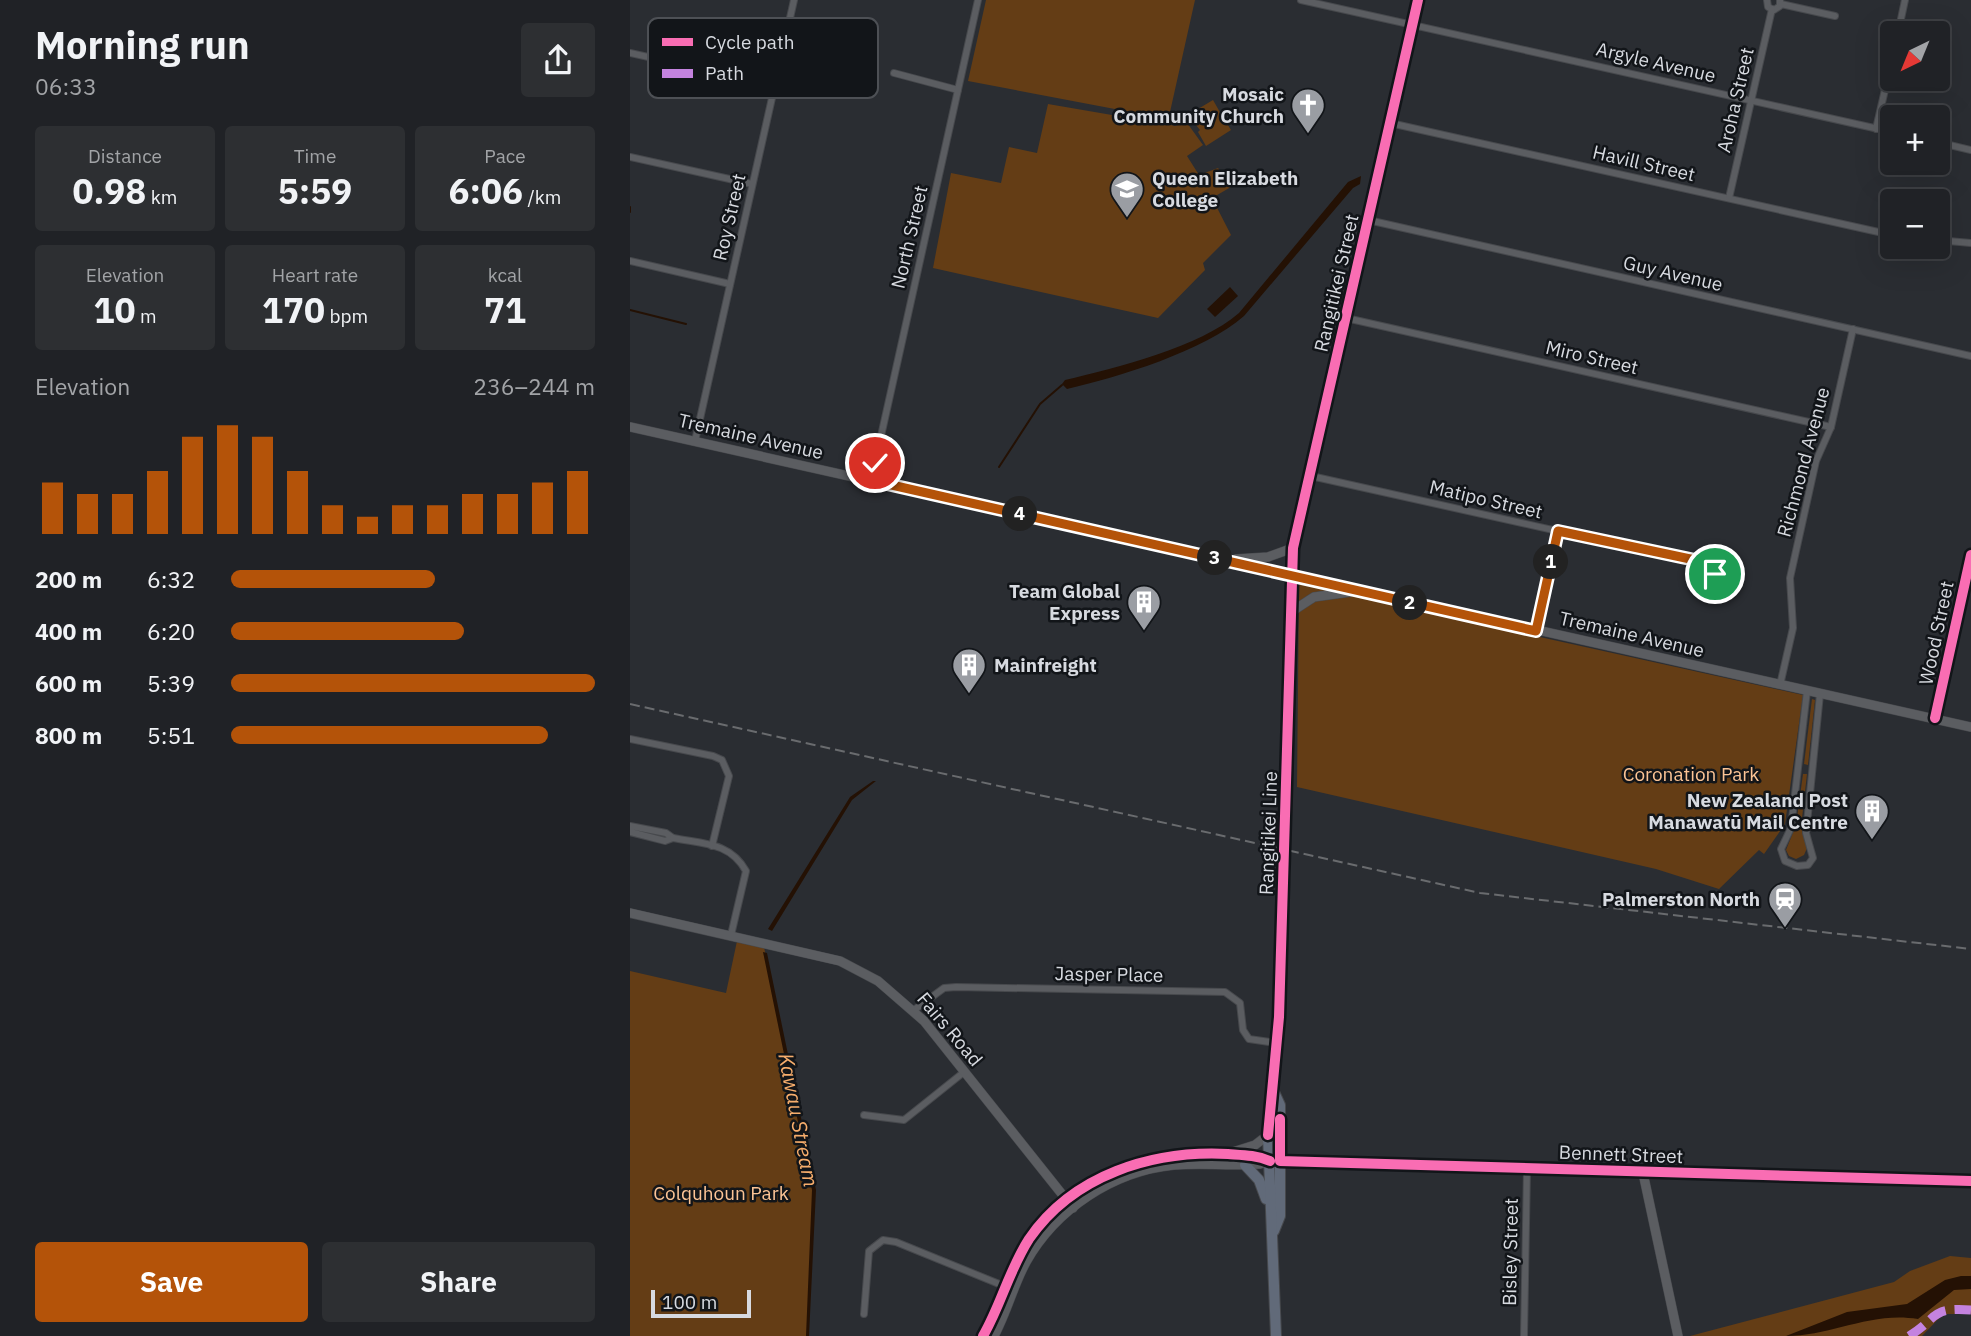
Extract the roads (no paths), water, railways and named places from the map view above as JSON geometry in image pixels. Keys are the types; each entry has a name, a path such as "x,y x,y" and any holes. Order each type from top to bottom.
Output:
{"highway":[{"name":"Rangitikei Street","path":"1292,575 1293,548 1418,0"},
{"name":"Rangitikei Line","path":"1276,1336 1275,1231 1269,1212 1280,1105 1275,1092 1276,1043 1292,575"},
{"name":"Rangitikei Line","path":"1275,1092 1270,1103 1268,1135 1275,1161 1280,1216 1275,1231"},
{"path":"1245,1165 1259,1180 1269,1212"}],"main road":[{"name":"Tremaine Avenue","path":"630,427 1971,727"},
{"path":"1223,559 1268,557 1293,548"},
{"name":"Wood Street","path":"1935,719 1971,555"},
{"path":"1291,612 1314,597 1358,591"},
{"name":"Fairs Road","path":"630,913 840,961 877,981 914,1010 1070,1204"},
{"path":"994,1336 1009,1289 1030,1239 1094,1181 1129,1165 1218,1154 1255,1145 1268,1135"},
{"path":"1218,1154 1258,1156 1275,1161"},
{"path":"1191,1159 1245,1165 1275,1161"},
{"name":"Bennett Street","path":"1275,1161 1643,1173"},
{"path":"1643,1173 1678,1336"},
{"path":"983,1336 1009,1289"}],"street":[{"name":"Roy Street","path":"790,18 794,0"},
{"name":"North Street","path":"865,479 875,463 978,0"},
{"name":"Argyle Avenue","path":"1301,0 1880,130"},
{"path":"1765,0 1772,9 1781,2 1835,16"},
{"path":"1901,21 1905,0"},
{"name":"Aroha Street","path":"1729,198 1772,9"},
{"path":"630,53 648,57"},
{"path":"894,74 958,90"},
{"path":"1876,129 1885,91"},
{"name":"Roy Street","path":"695,441 771,98"},
{"name":"Havill Street","path":"1390,123 1880,232"},
{"path":"1950,145 1971,150"},
{"path":"630,157 752,184"},
{"name":"Guy Avenue","path":"1368,220 1971,356"},
{"path":"1950,241 1971,243"},
{"path":"630,261 730,284"},
{"name":"Miro Street","path":"1346,318 1830,427"},
{"name":"Richmond Avenue","path":"1780,685 1793,628 1790,578 1816,461 1830,427 1853,329"},
{"name":"Matipo Street","path":"1311,476 1710,565"},
{"path":"1536,631 1558,531"},
{"path":"1695,560 1702,568 1703,577 1712,578 1716,572 1710,565 1702,568"},
{"path":"1807,691 1791,828 1781,849 1785,861 1797,866 1808,865 1813,858 1806,833 1820,694"},
{"path":"630,740 713,756 725,765 729,776 712,846"},
{"path":"630,826 666,832 673,838 712,846 737,855 746,871 731,935"},
{"path":"630,832 665,841 673,838"},
{"name":"Jasper Place","path":"914,1010 944,988 956,987 1225,992 1237,998 1240,1003 1243,1030 1249,1039 1276,1043"},
{"path":"864,1115 904,1120 964,1072"},
{"name":"Bisley Street","path":"1524,1336 1527,1168"},
{"name":"Bennett Street","path":"1643,1173 1971,1181"},
{"path":"864,1314 869,1251 883,1240 896,1242 1009,1289"}],"water":[{"path":"1361,176 1360,184 1353,188 1244,316 1227,329 1184,351 1135,370 1067,389 1062,384 1065,380 1156,355 1203,336 1222,325 1239,313 1348,182"},
{"path":"1230,287 1238,296 1215,317 1207,309"},
{"path":"876,781 852,800 772,931 768,929 850,797"},
{"path":"763,952 767,953 816,1190 809,1336 806,1336 812,1190"},
{"path":"1971,1276 1971,1289 1954,1290 1918,1319 1884,1318 1786,1336 1847,1312 1907,1304 1945,1280"}],"waterway":[{"path":"630,207 630,212"},
{"path":"630,310 686,324"},
{"name":"Kawau Stream","path":"999,467 1040,404 1062,385"}],"railway":[{"path":"630,704 1480,893 1971,949"}],"place":[{"name":"Mosaic Community Church","path":"1308,135"},
{"name":"Queen Elizabeth College","path":"1127,219"},
{"name":"Team Global Express","path":"1144,632"},
{"name":"Mainfreight","path":"969,695"},
{"name":"New Zealand Post Manawatū Mail Centre","path":"1872,841"},
{"name":"Palmerston North","path":"1785,929"}],"park label":[{"name":"Coronation Park","path":"1691,774"},
{"name":"Colquhoun Park","path":"721,1193"}]}
